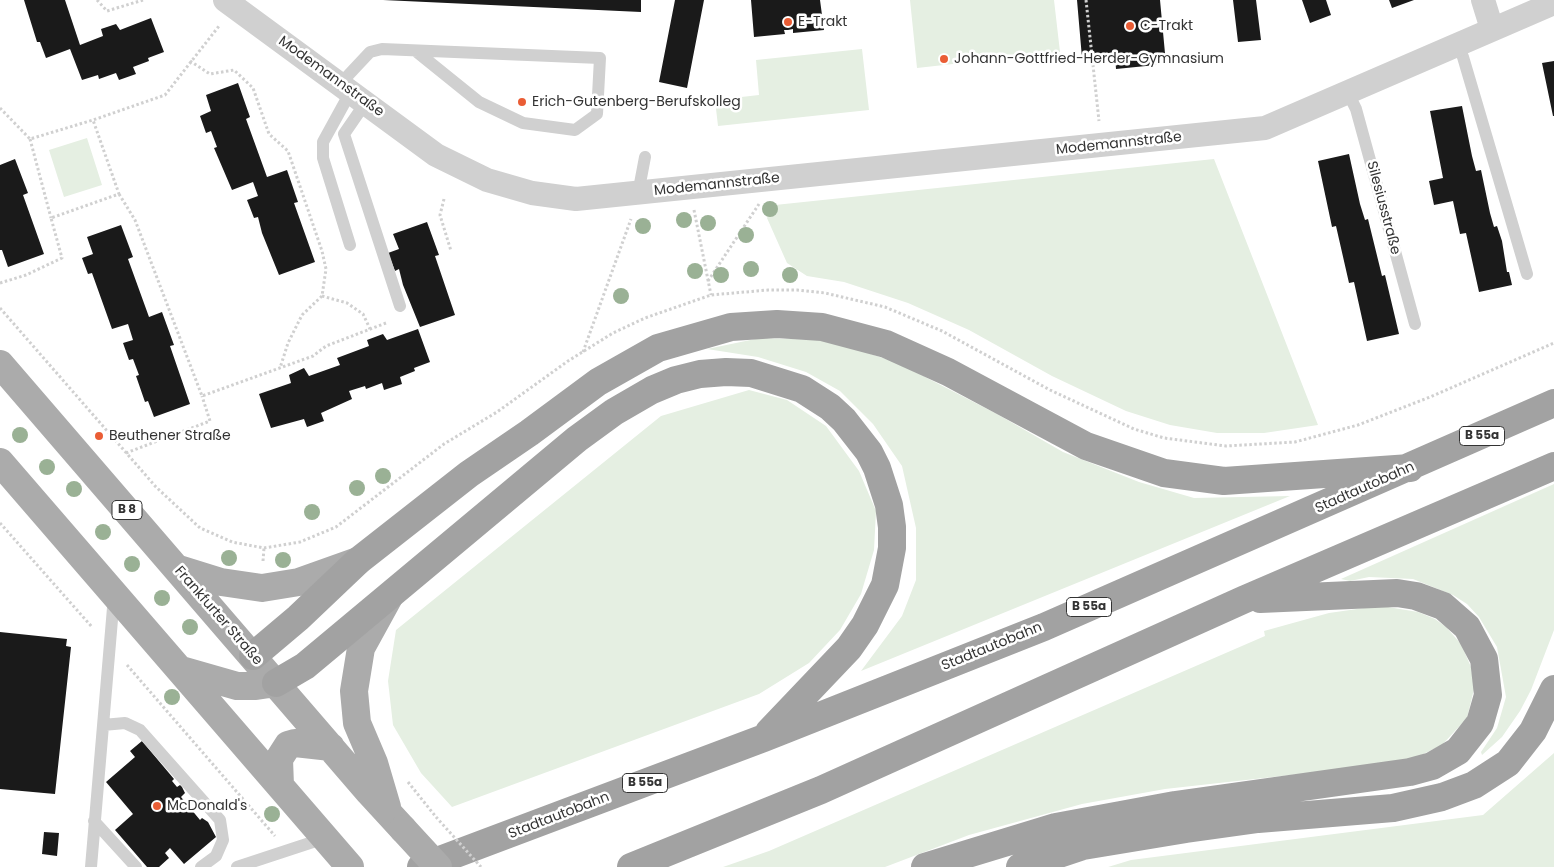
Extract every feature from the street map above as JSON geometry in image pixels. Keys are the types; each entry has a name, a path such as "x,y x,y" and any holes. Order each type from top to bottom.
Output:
{"highway":[{"path":"253,656 298,618 358,561 469,474 618,370 658,348 731,327 777,324 822,326 886,344 948,372 1086,446 1164,473 1224,481 1410,468"},
{"path":"276,683 296,673 577,439 614,412 652,390 700,374 751,373 787,382 808,393 830,407 850,427 869,452 884,483 889,505 892,548 885,585 865,624 849,648 764,738"},
{"name":"Stadtautobahn","path":"421,867 764,738 1044,627 1410,468 1554,403"},
{"path":"631,867 821,790 1243,600 1554,466"},
{"path":"925,867 1056,827 1184,803 1410,772 1432,766 1458,751 1480,724 1488,695 1484,659 1468,627 1443,606 1416,596 1397,593 1243,600"},
{"path":"1020,867 1083,846 1176,830 1258,819 1393,808 1442,797 1474,785 1508,763 1533,731 1554,689"}],"main road":[{"name":"Frankfurter Straße","path":"0,364 330,747 438,867"},
{"path":"0,462 338,853"},
{"path":"176,568 221,582 262,588 299,582 358,561"},
{"path":"390,596 361,648 356,667 354,701 357,724 397,822"},
{"path":"243,744 237,716 237,686 243,669 253,656"},
{"path":"181,670 237,686 276,683"},
{"path":"280,786 280,759 288,745 295,743 330,747"}],"street":[{"name":"Modemannstraße","path":"225,0 436,155 487,180 532,193 576,199 1265,128 1348,93"},
{"path":"1483,0 1492,29"},
{"path":"1348,93 1554,3"}],"lane":[{"path":"1457,44 1464,57 1527,274"},
{"path":"350,245 323,158 323,142 352,92 370,52 382,49 417,52 600,58 597,114 575,130 523,123 479,102 417,52"},
{"path":"352,92 344,134 400,306"},
{"name":"Silesiusstraße","path":"1348,93 1356,109 1415,324"},
{"path":"638,194 645,157"},
{"path":"91,867 114,594"},
{"path":"103,725 125,723 140,730 220,820 222,840 216,856 201,867"},
{"path":"94,821 136,867"},
{"path":"237,867 287,849 338,853"}],"path":[{"path":"97,0 107,11 143,0"},
{"path":"1086,0 1096,98"},
{"path":"30,139 165,95 190,61 222,24"},
{"path":"190,61 210,74 234,70 253,88 268,134 288,151 322,251 326,269 322,296 302,315 288,342 280,368"},
{"path":"0,108 30,139 62,258 26,275 0,283"},
{"path":"93,120 119,194 135,220 210,421 126,453"},
{"path":"708,281 775,179"},
{"path":"690,188 711,295"},
{"path":"50,218 119,194"},
{"path":"583,352 630,222 638,194"},
{"path":"444,198 440,215 452,251"},
{"path":"0,308 156,487 200,528 232,542 264,548 300,542 336,527 444,444 497,412 613,333 644,318 711,295 768,290 797,290 840,296 885,307 942,331 1050,390 1134,429 1164,438 1226,446 1295,442 1327,435 1430,397 1554,343"},
{"path":"322,296 347,302 363,314 370,330"},
{"path":"202,396 313,356 326,346 386,323"},
{"path":"0,523 153,694 287,849"},
{"path":"436,817 481,867"}],"shaded area":[{"path":"910,0 1054,0 1060,52 917,68"},
{"path":"862,49 869,110 718,126 715,100 759,95 756,60"},
{"path":"87,138 102,185 64,197 49,150"},
{"path":"1214,159 1318,425 1264,433 1217,433 1170,425 1126,411 1052,376 969,330 908,303 844,282 807,276 787,263 767,218 775,205"},
{"path":"760,338 826,340 896,362 997,414 1063,452 1139,482 1194,498 1290,496 861,671 902,616 916,580 916,528 902,466 873,424 840,391 806,372 758,357 707,349"},
{"path":"749,390 787,400 826,426 859,471 876,511 874,550 861,594 840,630 809,663 759,694 452,807 421,773 393,725 388,681 396,630 661,416"},
{"path":"1554,484 1554,630 1531,690 1520,711 1502,737 1482,755 1481,752 1497,728 1506,697 1497,647 1479,617 1467,604 1453,595 1413,579 1369,577 1350,581 1341,579"},
{"path":"1371,607 1388,607 1418,612 1435,619 1446,627 1461,644 1471,667 1474,689 1467,718 1442,745 1417,757 1372,766 1165,789 1082,804 969,835 885,867 723,867 769,851 1265,636 1264,631 1329,613"},
{"path":"1554,753 1554,867 1108,867 1131,860 1483,815"}],"building":[{"path":"24,0 65,0 80,45 103,36 101,29 116,24 120,30 151,18 164,52 148,58 149,61 133,67 136,74 119,80 116,73 99,79 98,75 82,80 70,49 46,58 40,42 37,42"},
{"path":"383,0 641,0 641,12"},
{"path":"675,0 704,0 687,88 659,82"},
{"name":"E-Trakt","path":"751,0 820,0 824,30 793,33 793,29 784,30 785,34 754,37"},
{"name":"C-Trakt","path":"1077,0 1160,0 1166,64 1116,69 1115,55 1082,58"},
{"path":"1233,0 1256,0 1261,40 1238,42"},
{"path":"1302,0 1326,0 1331,15 1310,23"},
{"path":"1389,0 1414,0 1392,8"},
{"path":"1554,61 1554,116 1553,116 1542,63"},
{"path":"238,83 250,117 246,119 267,177 287,170 298,202 294,203 315,262 279,275 262,233 258,217 254,218 247,200 258,196 253,182 232,190 214,148 217,147 211,131 206,133 200,116 211,111 206,95"},
{"path":"1462,106 1476,171 1481,170 1490,213 1494,227 1497,226 1502,241 1507,272 1509,272 1512,285 1479,292 1466,233 1460,234 1453,201 1434,205 1429,181 1443,178 1430,111"},
{"path":"1349,154 1360,204 1365,220 1368,219 1382,276 1385,275 1399,334 1367,341 1354,282 1349,283 1336,226 1332,227 1318,161"},
{"path":"15,159 28,193 23,195 44,254 8,267 2,250 0,250 0,165"},
{"path":"427,222 439,255 435,256 455,315 420,327 403,285 399,269 395,271 388,253 399,249 393,234"},
{"path":"121,225 133,257 128,259 149,317 162,312 174,345 170,346 190,404 154,417 148,401 145,402 136,376 139,375 133,359 129,360 123,343 133,340 128,324 112,329 92,273 88,274 82,258 93,254 87,237"},
{"path":"418,329 430,362 414,368 415,371 400,377 402,384 384,390 382,383 366,389 365,386 349,391 352,399 321,413 324,421 307,427 304,419 271,428 259,394 291,383 289,375 304,368 309,376 340,365 337,358 369,346 367,340 383,334 387,340"},
{"path":"0,632 67,639 66,646 71,647 55,794 0,789"},
{"name":"McDonald's","path":"142,741 174,779 172,781 177,787 180,785 182,787 185,793 181,797 200,820 202,818 208,822 216,837 184,864 170,848 165,853 169,858 159,867 147,867 115,830 133,814 106,782 135,757 130,751"},
{"path":"44,832 59,833 57,856 42,854"}],"place":[{"name":"E-Trakt","path":"788,22"},
{"name":"C-Trakt","path":"1130,26"},
{"name":"Johann-Gottfried-Herder-Gymnasium","path":"944,59"},
{"name":"Erich-Gutenberg-Berufskolleg","path":"522,102"},
{"name":"Beuthener Straße","path":"99,436"},
{"name":"McDonald's","path":"157,806"}]}
